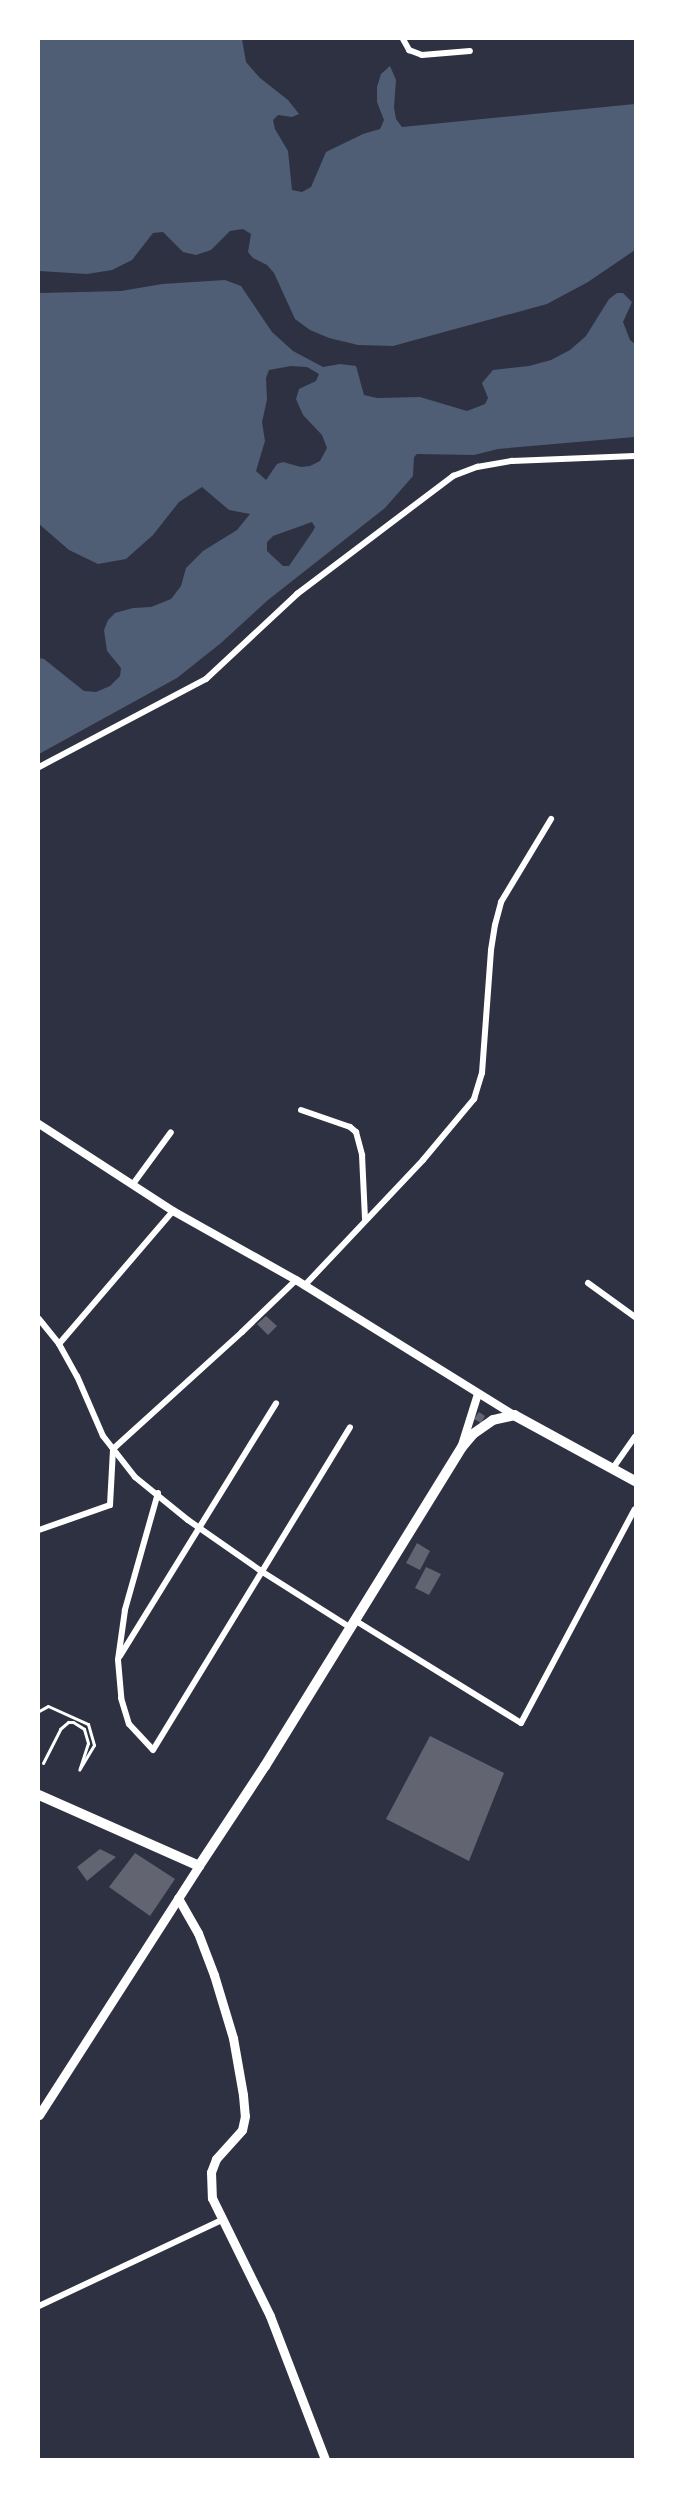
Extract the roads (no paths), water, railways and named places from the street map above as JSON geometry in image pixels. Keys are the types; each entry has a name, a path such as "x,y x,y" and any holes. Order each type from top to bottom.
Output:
{"main road":[{"path":"39,2115 353,1625 462,1447 483,1425 504,1415 514,1415 635,1481"},
{"path":"39,1795 199,1866"},
{"path":"178,1898 198,1933 214,1975 233,2038 243,2095 245,2116 242,2130 216,2159 211,2172 212,2198 270,2316 325,2459"}],"street":[{"path":"403,39 409,50 422,55 470,51"},
{"path":"39,767 206,680 297,594 453,476 477,467 512,461 635,456"},
{"path":"304,1287 457,1122 480,1087 495,924 501,902 551,819"},
{"path":"301,1110 350,1127 356,1132 362,1155 365,1219"},
{"path":"39,1124 173,1211 296,1280 514,1415"},
{"path":"133,1184 171,1132"},
{"path":"58,1344 173,1211"},
{"path":"39,1530 110,1505 113,1449 296,1280"},
{"path":"588,1283 635,1317"},
{"path":"39,1319 58,1344 77,1376 103,1436 135,1477 198,1527 261,1571 521,1723 635,1509"},
{"path":"462,1447 478,1394"},
{"path":"118,1660 276,1403"},
{"path":"158,1493 125,1610 118,1660 121,1698 129,1724 153,1750 350,1427"},
{"path":"613,1468 635,1437"},
{"path":"39,2306 222,2220"}],"lane":[{"path":"39,1711 48,1706 88,1724 94,1745 79,1770 88,1743 84,1729 73,1722 68,1722 60,1729 42,1763"}],"water":[{"path":"39,39 242,39 246,62 260,78 288,100 299,114 292,117 278,115 273,120 275,129 288,151 292,190 302,192 311,187 326,152 363,134 380,129 384,120 377,102 377,87 381,74 390,66 396,80 394,107 396,119 402,127 635,104 635,250 588,282 547,304 393,346 358,345 329,338 310,330 295,319 274,273 267,265 253,258 248,252 251,234 243,229 230,231 211,250 196,255 183,252 163,232 153,233 132,260 112,270 87,274 39,271"},
{"path":"225,280 241,286 272,332 293,351 323,367 340,364 356,366 364,395 377,398 420,397 467,411 485,404 488,398 482,383 493,370 529,366 551,360 570,350 586,336 609,299 617,293 623,293 632,302 623,322 630,340 635,344 635,437 498,449 474,455 417,454 414,457 413,476 385,508 268,600 221,643 177,678 39,754 39,658 44,659 84,691 96,692 110,686 120,676 121,668 107,651 104,630 108,620 115,613 133,608 151,607 171,599 181,586 186,568 203,551 237,530 250,514 229,510 202,487 179,502 153,535 126,559 98,564 69,550 39,524 39,293 121,291 162,284","holes":["291,366 307,367 319,374 316,381 299,389 296,399 303,415 322,435 327,448 320,461 310,466 301,467 283,462 277,464 266,480 256,471 265,441 262,422 267,400 266,378 269,370","312,522 315,527 313,531 289,566 283,566 267,551 267,542 273,536"]}]}
